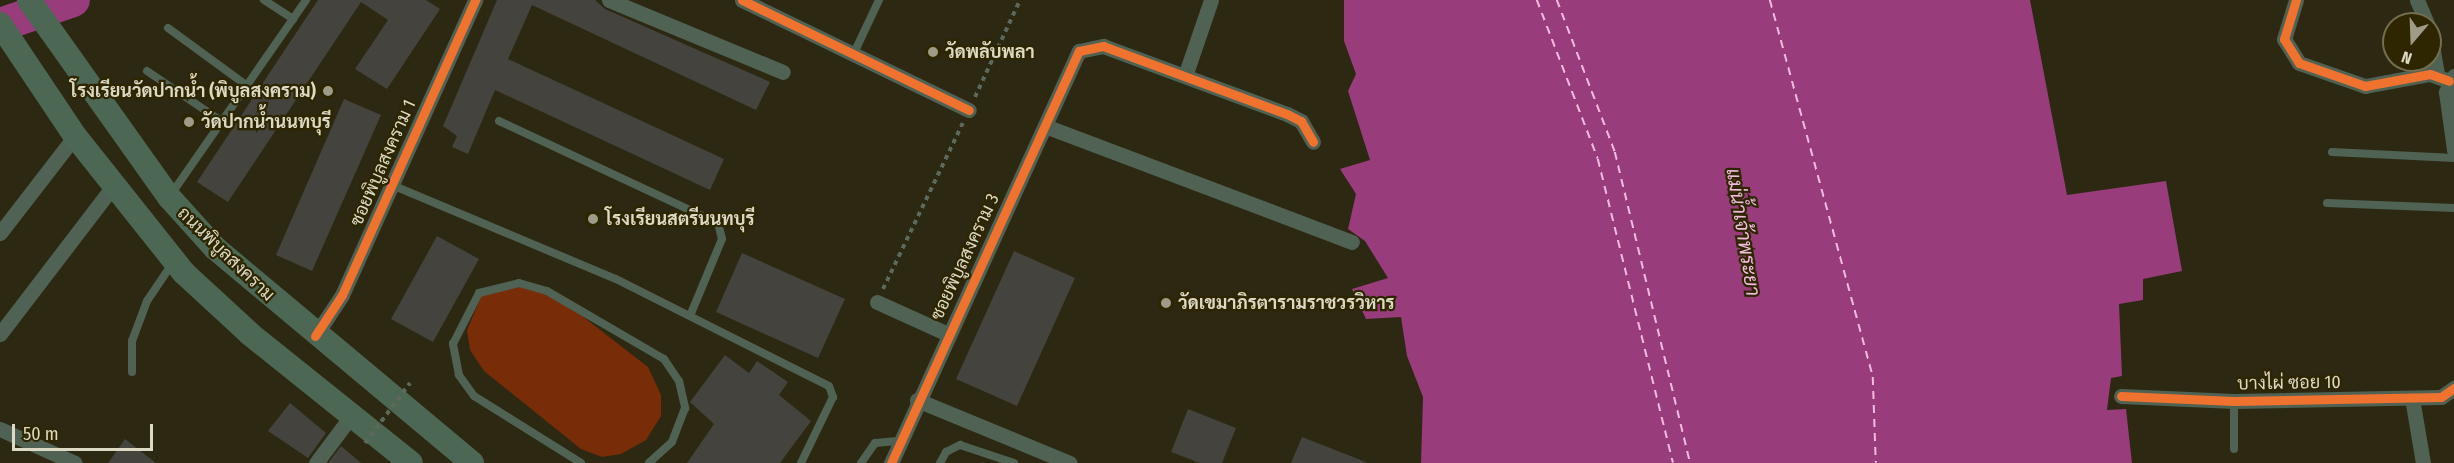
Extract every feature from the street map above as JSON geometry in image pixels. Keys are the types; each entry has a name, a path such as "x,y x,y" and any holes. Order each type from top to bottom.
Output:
{"main road":[{"name":"ถนนพิบูลสงคราม","path":"29,0 169,197 215,248 374,386 472,463"},
{"path":"0,24 75,136 173,262 290,365 411,463"},
{"path":"290,365 315,336"},
{"path":"351,416 374,386"}],"street":[{"name":"ซอยพิบูลสงคราม 1","path":"315,336 342,295 475,0"},
{"path":"609,0 783,72"},
{"path":"742,0 969,110"},
{"path":"1211,0 1185,76 1301,121 1312,142"},
{"path":"2296,0 2284,39 2299,63 2365,86 2447,77 2446,92 2454,150"},
{"name":"ซอยพิบูลสงคราม 3","path":"891,463 917,400 1079,51 1090,45 1185,76"},
{"path":"1045,126 1353,242"},
{"path":"0,233 75,136"},
{"path":"0,334 113,186"},
{"path":"877,302 948,334"},
{"name":"บางไผ่ ซอย 10","path":"2121,396 2234,401 2412,398 2441,397 2454,388"},
{"path":"2412,398 2423,463"},
{"path":"917,400 1070,463"},
{"path":"316,463 351,416"},
{"path":"0,429 75,463"}],"lane":[{"path":"264,0 293,19"},
{"path":"169,197 224,123 306,0"},
{"path":"854,53 879,0"},
{"path":"168,28 249,87"},
{"path":"147,71 224,123"},
{"path":"499,121 718,223 722,239 690,316"},
{"path":"2332,152 2454,158"},
{"path":"392,185 575,260 832,388 833,397 801,463"},
{"path":"2327,202 2454,208"},
{"path":"132,372 132,341 143,311 173,262"},
{"path":"581,463 474,396 459,375 453,344 479,292 519,283 547,291 664,360 679,381 685,408 672,442 649,463"},
{"path":"2234,401 2234,449"},
{"path":"861,463 875,443 900,441"},
{"path":"940,463 946,452 960,445 1014,463"}],"path":[{"path":"877,302 1020,0"},
{"path":"366,443 410,383"}],"shaded area":[{"path":"498,286 546,288 648,367 661,395 661,416 646,440 621,454 602,457 581,449 484,371 470,350 467,330 484,290"}],"water":[{"name":"แม่น้ำเจ้าพระยา","path":"1344,0 2030,0 2067,195 2166,181 2182,271 2143,279 2143,300 2119,304 2122,376 2111,378 2107,410 2126,409 2132,463 1421,463 1423,397 1407,356 1401,317 1366,319 1352,289 1388,278 1365,241 1348,229 1356,194 1340,169 1370,160 1348,91 1356,74 1344,41"}],"building":[{"path":"318,0 426,0 440,9 387,89 355,69 388,20 361,2 228,202 197,182"},
{"path":"497,0 595,0 605,9 770,82 756,110 532,5 508,59 724,159 710,190 495,90 468,154 452,147 457,136 443,126"},
{"path":"344,99 381,115 312,271 276,255"},
{"path":"437,236 479,259 433,342 391,319"},
{"path":"1014,251 1075,278 1017,406 956,379"},
{"path":"742,253 845,299 818,358 716,312"},
{"path":"725,355 749,373 757,361 788,382 779,395 811,421 780,463 687,463 714,424 690,402"},
{"path":"290,403 326,433 308,458 268,431"},
{"path":"1188,409 1236,428 1222,463 1200,463 1171,452"},
{"path":"1302,437 1366,462 1366,463 1291,463"},
{"path":"125,439 156,463 108,463"},
{"path":"341,446 361,463 328,463"}],"waterway":[{"path":"0,25 73,0"}],"ferry route":[{"path":"1537,0 1598,159 1673,463"},
{"path":"1557,0 1615,152 1690,463"},
{"path":"1770,0 1873,377 1876,463"}],"cycle path":[{"path":"315,336 342,295 475,0"},
{"path":"742,0 969,110"},
{"path":"2296,0 2284,39 2299,63 2365,86 2430,74 2449,81"},
{"path":"891,463 1079,51 1103,46 1287,114 1301,121 1313,142"},
{"path":"2121,396 2234,401 2441,397 2454,388"}],"place":[{"name":"วัดพลับพลา","path":"933,52"},
{"name":"โรงเรียนวัดปากน้ำ (พิบูลสงคราม)","path":"328,91"},
{"name":"วัดปากน้ำนนทบุรี","path":"189,122"},
{"name":"โรงเรียนสตรีนนทบุรี","path":"593,219"},
{"name":"วัดเขมาภิรตารามราชวรวิหาร","path":"1166,303"}]}
